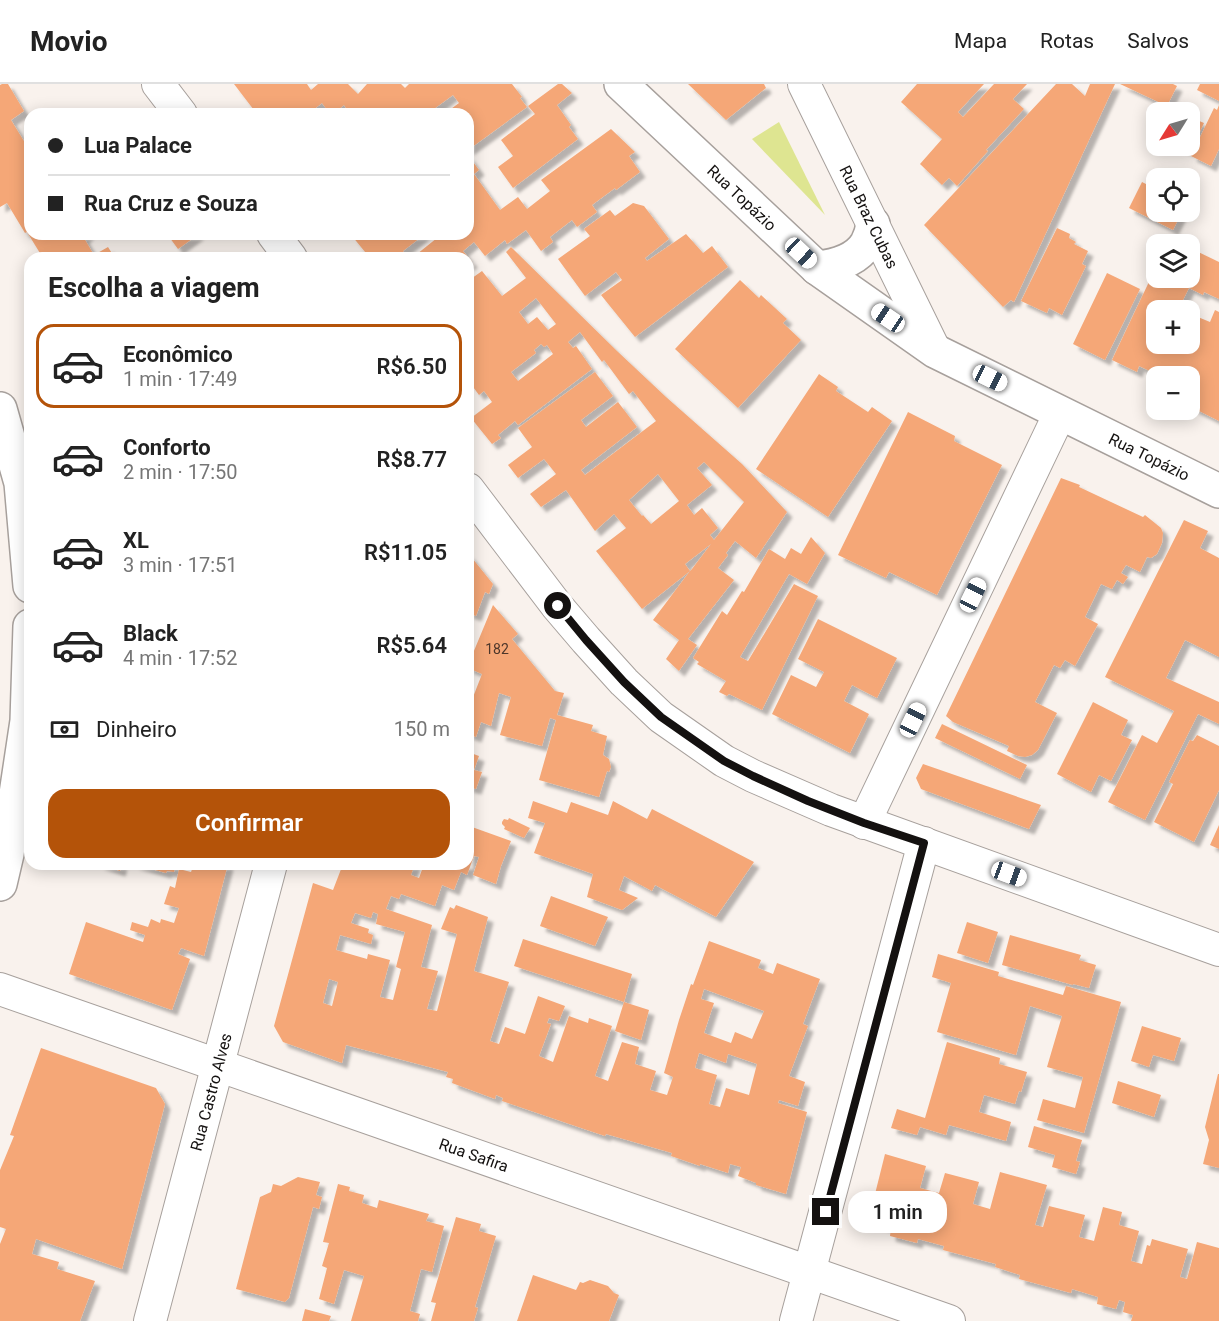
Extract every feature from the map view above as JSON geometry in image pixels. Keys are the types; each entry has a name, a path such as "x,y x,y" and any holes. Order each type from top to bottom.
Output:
{"street":[{"path":"158,84 176,108"},
{"name":"Rua Topázio","path":"621,84 817,268 935,351 1219,491"},
{"name":"Rua Braz Cubas","path":"804,84 935,351"},
{"path":"817,268 834,266 852,257 866,246 873,224"},
{"path":"0,409 21,483 24,517"},
{"path":"864,823 1060,413"},
{"path":"474,497 550,597 624,682 661,717 724,761 808,801 864,823 1219,950"},
{"path":"0,884 7,854 24,741"},
{"path":"796,1321 924,843"},
{"name":"Rua Castro Alves","path":"150,1321 269,870"},
{"name":"Rua Safira","path":"0,989 949,1321"}],"green space":[{"path":"779,122 825,215 752,139"}],"building":[{"path":"8,84 24,111 11,120 24,141 24,231 7,203 0,207 0,85"},
{"path":"234,84 307,84 311,90 318,84 348,84 358,94 367,84 401,84 405,88 409,84 512,84 527,107 474,146 474,108 452,108 459,103 453,95 435,108 346,108 344,105 340,108 326,108 322,103 316,108 252,108"},
{"path":"558,84 562,84 572,93 557,105 578,139 513,188 498,167 513,156 501,140 535,114 528,106"},
{"path":"688,84 764,84 766,88 726,120"},
{"path":"917,84 984,84 958,112 963,117 994,84 1027,84 1013,99 1024,109 957,186 949,178 942,185 920,164 942,139 901,102"},
{"path":"1056,84 1072,84 1085,96 1090,84 1115,84 1014,302 1011,300 1003,307 924,225"},
{"path":"1120,84 1173,84 1177,86 1169,102 1158,102"},
{"path":"1200,84 1219,84 1219,101 1197,90"},
{"path":"1219,105 1219,149 1211,166 1191,156 1200,156 1200,137 1214,108 1217,110"},
{"path":"611,129 635,152 629,156 640,172 592,205 597,212 577,227 572,220 550,237 553,242 541,251 526,230 507,244 505,240 485,256 474,242 464,252 420,252 434,240 474,240 474,174 500,210 518,197 527,209 550,191 541,180"},
{"path":"474,163 479,170 474,174"},
{"path":"1142,182 1146,184 1146,216 1129,208"},
{"path":"633,203 644,206 669,239 645,258 647,261 686,234 703,253 712,246 728,267 635,337 601,295 622,280 616,272 585,296 558,259 590,236 584,229 610,210 615,216"},
{"path":"1157,222 1177,222 1173,230"},
{"path":"1057,228 1070,234 1069,238 1076,242 1074,244 1088,251 1082,264 1086,266 1062,315 1049,308 1047,313 1021,301"},
{"path":"32,240 85,240 92,252 39,252"},
{"path":"171,240 191,240 178,249"},
{"path":"355,240 417,240 404,252 365,252"},
{"path":"108,247 111,252 99,252"},
{"path":"511,247 617,351 742,464 787,512 756,558 735,541 726,553 728,555 718,568 734,580 688,639 697,645 679,671 666,659 679,640 653,620 690,571 642,609 596,551 626,528 614,514 595,531 566,490 541,507 530,494 556,474 544,459 518,478 508,465 532,447 518,428 595,372 613,396 581,420 586,427 618,402 637,427 581,470 585,475 656,421 633,391 629,394 580,332 568,342 573,348 576,346 592,369 518,425 515,421 498,435 501,438 492,444 474,422 474,416 492,402 484,391 479,395 474,388 474,277 482,271 502,296 526,278 506,252","holes":["536,298 556,324 548,330 537,317 528,324 519,312","541,344 544,347 547,345 553,354 518,381 511,372 536,353 534,350","704,462 744,502 714,540 710,535 718,528 702,508 694,515 687,505 712,485 697,468","658,474 679,501 651,524 629,500","711,544 690,571 685,564"]},
{"path":"1200,253 1219,262 1219,299 1204,292 1203,295 1189,288 1200,288"},
{"path":"1107,273 1140,289 1105,360 1073,344"},
{"path":"740,280 759,298 761,295 787,319 783,323 801,340 738,408 675,349"},
{"path":"1146,288 1189,288 1183,300 1146,300 1146,354 1200,354 1200,318 1210,322 1215,310 1219,312 1219,421 1200,412 1200,366 1146,366 1146,369 1139,366 1137,372 1112,360"},
{"path":"819,374 838,387 836,391 868,412 872,407 892,421 828,517 756,469"},
{"path":"908,412 955,436 954,441 1002,465 937,595 889,572 886,578 838,555"},
{"path":"1061,478 1080,485 1079,487 1143,517 1145,515 1161,528 1162,543 1157,554 1151,558 1147,557 1140,572 1126,565 1121,573 1128,577 1123,584 1117,580 1112,589 1101,584 1085,617 1098,624 1075,666 1065,660 1060,668 1054,665 1035,702 1057,713 1038,750 1025,757 1007,751 1009,746 953,722 946,716"},
{"path":"1184,520 1208,531 1200,548 1219,558 1219,657 1185,640 1166,678 1219,702 1219,724 1198,714 1145,820 1108,802 1142,735 1157,743 1174,711 1105,677"},
{"path":"811,537 825,553 807,584 789,574 740,657 748,661 794,584 818,596 762,710 729,694 727,696 719,692 726,681 697,664 699,662 693,658 722,611 727,615 742,591 744,592 769,549 785,559 791,548 801,554"},
{"path":"474,560 493,584 489,594 485,592 476,616 474,615"},
{"path":"493,605 518,634 512,639 555,691 564,693 557,715 593,725 591,731 607,736 603,755 609,759 611,767 609,772 607,771 599,797 539,780 556,720 550,718 542,746 500,735 511,697 499,693 491,726 481,722 476,737 474,736 474,695 482,674 474,671 474,651"},
{"path":"818,619 897,658 877,698 852,685 844,701 869,714 850,753 772,714 791,675 816,687 824,672 798,659"},
{"path":"1093,702 1128,720 1121,735 1132,740 1111,781 1099,775 1091,792 1057,774"},
{"path":"942,724 1027,765 1020,779 935,738"},
{"path":"1197,735 1219,746 1219,790 1194,842 1154,822 1173,784 1169,782 1190,740 1193,741"},
{"path":"474,754 479,756 474,770"},
{"path":"923,764 1041,805 1029,829 921,789 916,778"},
{"path":"474,770 482,772 476,789 474,788"},
{"path":"533,801 567,813 571,802 608,815 613,801 647,819 652,809 754,862 716,917 655,885 652,891 624,876 619,890 638,898 622,910 587,897 593,874 534,853 545,823 528,818"},
{"path":"509,818 530,828 524,838 504,829 502,822"},
{"path":"1219,825 1219,849 1210,845"},
{"path":"474,828 511,841 496,884 473,875 479,857 474,856"},
{"path":"155,870 174,870 166,873"},
{"path":"179,870 191,872 192,870 226,870 204,956 181,948 178,954 190,959 172,1010 69,974 86,922 143,942 145,935 130,930 132,922 148,927 151,919 160,923 161,919 174,923 179,908 164,904 170,886 175,888"},
{"path":"341,870 413,870 411,875 419,878 422,870 469,870 467,875 461,872 454,890 442,885 435,906 401,894 399,899 391,896 386,909 432,925 421,967 438,971 427,1009 437,1011 457,934 441,929 450,907 454,909 456,905 488,917 474,971 509,982 490,1041 499,1044 505,1027 525,1034 538,996 565,1006 559,1021 549,1018 547,1023 551,1024 539,1056 553,1062 569,1016 588,1023 589,1018 612,1026 595,1076 608,1081 622,1042 639,1047 635,1064 656,1071 650,1090 667,1095 673,1077 664,1073 691,984 693,985 709,941 761,960 758,968 773,974 777,963 820,979 803,1024 808,1026 789,1076 805,1082 798,1106 779,1100 778,1103 807,1112 786,1194 756,1185 738,1176 741,1167 730,1164 728,1173 671,1156 672,1153 606,1134 605,1136 502,1101 503,1098 496,1095 495,1099 452,1083 453,1079 446,1077 448,1072 346,1045 342,1063 283,1042 274,1026 313,883 333,890","holes":["373,912 378,914 376,924 405,932 396,967 401,969 393,1000 380,997 390,960 368,954 367,959 336,950 340,935 371,944 373,935 368,933 369,929 351,923 355,913 371,918","329,979 338,982 332,1006 323,1003","704,989 764,1011 752,1039 735,1032 731,1043 704,1033 714,1003 701,999","699,1053 726,1063 728,1054 757,1064 749,1095 726,1088 720,1107 709,1104 717,1075 695,1068"]},
{"path":"551,896 608,917 595,946 540,926"},
{"path":"967,922 998,932 988,963 957,953"},
{"path":"1010,935 1081,955 1079,960 1096,965 1089,988 1002,965"},
{"path":"523,939 632,974 624,1002 514,966"},
{"path":"938,954 999,972 998,976 1063,995 1066,986 1121,1002 1084,1133 1037,1120 1043,1099 1075,1108 1083,1077 1047,1067 1062,1016 1030,1006 1016,1055 937,1032 951,983 932,977"},
{"path":"624,1002 649,1010 641,1040 615,1031"},
{"path":"1142,1026 1181,1038 1174,1061 1153,1055 1149,1067 1131,1061"},
{"path":"947,1042 1000,1058 999,1064 1027,1072 1015,1104 984,1095 979,1112 1011,1122 1006,1141 949,1125 946,1135 920,1127 917,1135 891,1128 897,1109 925,1118"},
{"path":"41,1048 156,1088 165,1104 122,1269 36,1239 32,1254 59,1262 57,1269 95,1281 80,1321 0,1321 0,1244 6,1229 0,1227 0,1170 14,1136 10,1135"},
{"path":"1218,1074 1219,1168 1203,1164 1209,1140 1205,1127"},
{"path":"1118,1081 1161,1095 1154,1117 1112,1103"},
{"path":"1034,1126 1082,1140 1076,1161 1080,1162 1076,1174 1052,1167 1055,1155 1028,1147"},
{"path":"885,1154 926,1166 920,1188 939,1193 945,1173 979,1182 973,1204 990,1209 1000,1172 1047,1185 1035,1225 1043,1227 1049,1206 1085,1215 1079,1237 1094,1241 1103,1207 1122,1212 1119,1225 1139,1231 1131,1261 1142,1264 1147,1245 1150,1246 1152,1239 1188,1249 1180,1277 1187,1279 1197,1242 1219,1248 1219,1321 1131,1321 1133,1315 1123,1312 1125,1302 1119,1300 1116,1309 1097,1304 1098,1297 1072,1289 1071,1293 1019,1279 1020,1275 995,1267 996,1264 943,1250 944,1246 918,1239 917,1243 890,1236 891,1228 868,1222"},
{"path":"298,1177 320,1182 316,1195 322,1197 319,1209 313,1207 289,1298 285,1302 236,1289 260,1197 271,1192 273,1184 281,1186"},
{"path":"338,1184 350,1187 349,1191 364,1195 362,1203 377,1208 379,1200 429,1214 426,1221 444,1226 432,1272 421,1269 410,1311 420,1314 418,1321 351,1321 364,1276 344,1270 334,1304 319,1299 327,1268 322,1266 329,1243 323,1242"},
{"path":"456,1217 481,1224 479,1231 496,1236 475,1307 478,1308 474,1321 431,1321 436,1303 431,1302"},
{"path":"533,1275 576,1290 580,1282 590,1280 608,1286 619,1295 609,1321 517,1321"},
{"path":"305,1309 331,1316 329,1321 302,1321"}],"route":[{"path":"558,606 624,682 661,717 724,761 808,801 924,843 826,1212"}]}
